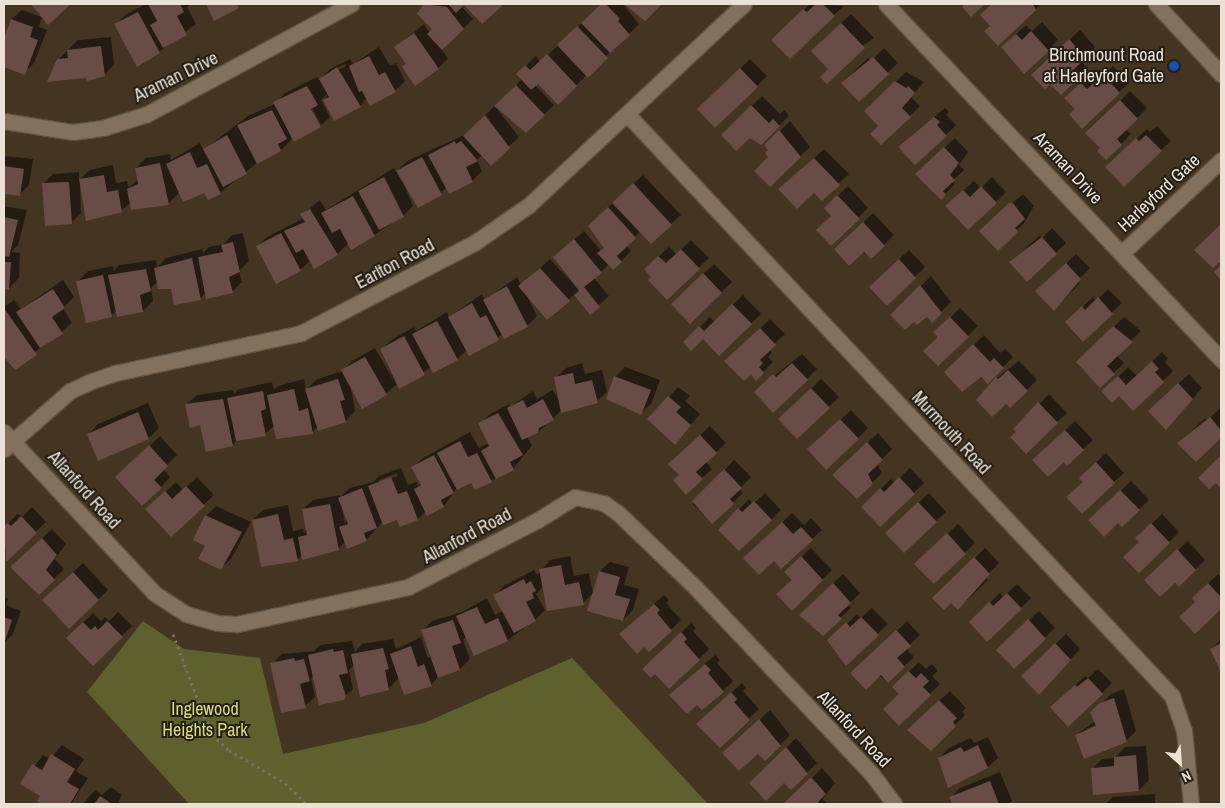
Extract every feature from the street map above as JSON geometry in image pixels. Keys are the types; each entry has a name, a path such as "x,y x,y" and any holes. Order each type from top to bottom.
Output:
{"street":[{"name":"Araman Drive","path":"4,121 73,132 103,128 147,114 351,4"},
{"name":"Earlton Road","path":"7,441 70,391 89,382 115,373 301,333 334,318 492,232 529,205 628,115 744,4"},
{"name":"Araman Drive","path":"886,4 1221,360"},
{"path":"1156,4 1221,74"},
{"name":"Murmouth Road","path":"628,115 1172,696 1184,730 1191,804"},
{"name":"Harleyford Gate","path":"1122,253 1221,160"},
{"name":"Allanford Road","path":"7,441 154,593 186,614 217,623 237,624 408,587 536,521 575,497 604,504 630,523 695,587 870,773 894,804"}],"path":[{"path":"173,634 204,716 217,739 229,750 285,783 308,804"}],"green space":[{"name":"Inglewood Heights Park","path":"143,621 184,649 260,658 283,754 424,723 572,658 708,804 189,804 87,692"}],"building":[{"path":"31,4 71,4 48,25"},
{"path":"148,4 180,4 184,12 177,16 187,35 163,48 150,25 157,21"},
{"path":"206,4 237,4 239,8 214,21"},
{"path":"424,4 447,7 464,29 442,50 427,34 432,29 417,14"},
{"path":"448,4 500,4 502,6 482,24 464,5 456,13"},
{"path":"601,4 606,4 620,19 618,21 630,35 610,53 581,23"},
{"path":"624,4 662,4 645,21"},
{"path":"816,4 823,4 835,16 790,59 771,40 803,9 807,12"},
{"path":"964,4 985,4 971,17 962,7"},
{"path":"992,4 1033,4 1036,10 998,46 984,31 990,26 980,15"},
{"path":"138,12 160,53 137,67 114,24"},
{"path":"11,19 33,27 30,37 38,40 25,75 4,67 4,38"},
{"path":"841,23 865,48 827,84 820,77 828,69 811,51"},
{"path":"577,26 608,58 588,78 557,45"},
{"path":"1031,31 1049,51 1024,74 1001,47 1016,34 1022,40"},
{"path":"414,33 439,69 415,86 402,67 406,64 394,47"},
{"path":"1069,39 1086,58 1071,72 1078,79 1061,95 1050,84 1045,89 1031,75"},
{"path":"101,46 105,76 87,81 86,78 47,82 57,59 68,58 67,50"},
{"path":"547,54 577,86 558,105 538,84 531,90 516,74 525,65 530,70"},
{"path":"369,56 379,75 385,72 396,92 370,106 362,91 359,92 349,66"},
{"path":"873,57 889,74 859,102 841,83"},
{"path":"337,67 361,107 334,121 323,100 329,97 319,79"},
{"path":"740,68 758,87 715,128 697,109"},
{"path":"1103,75 1120,93 1082,129 1069,114 1075,109 1064,98 1081,83 1087,89"},
{"path":"895,81 906,88 908,86 915,93 902,108 911,117 881,145 870,134 878,126 864,111"},
{"path":"516,85 545,115 526,133 494,106"},
{"path":"307,86 318,105 311,109 321,127 294,142 273,102"},
{"path":"1120,100 1138,119 1117,139 1122,145 1106,160 1097,151 1100,148 1085,133"},
{"path":"751,105 769,123 773,119 780,126 761,145 750,138 736,151 721,135"},
{"path":"272,110 287,139 278,144 281,151 257,164 237,125"},
{"path":"485,115 510,148 491,166 463,136"},
{"path":"934,117 940,122 937,125 947,136 915,165 898,147"},
{"path":"779,130 801,157 770,187 754,171 768,157 765,153 768,150 764,145"},
{"path":"227,135 247,174 223,187 203,149"},
{"path":"1146,135 1162,151 1124,187 1105,167 1136,138 1139,141"},
{"path":"455,141 456,144 461,141 478,161 466,167 473,182 449,194 428,155"},
{"path":"944,147 959,163 950,175 955,180 943,191 946,195 941,200 915,174"},
{"path":"190,152 197,168 207,164 221,194 208,200 204,193 183,202 166,164"},
{"path":"422,157 442,195 418,208 396,171"},
{"path":"814,158 840,185 822,201 814,193 797,209 778,189"},
{"path":"160,163 169,205 131,210 127,189 138,184 135,168"},
{"path":"4,166 24,169 20,196 4,194"},
{"path":"104,175 107,192 118,190 122,212 86,221 79,179"},
{"path":"384,177 404,217 379,230 358,191"},
{"path":"69,182 72,224 45,226 42,183"},
{"path":"633,183 672,225 651,244 612,203"},
{"path":"981,186 997,203 968,230 945,206 963,190 970,197"},
{"path":"837,195 860,219 831,246 816,230 831,216 824,208"},
{"path":"353,196 375,236 351,250 340,229 332,233 321,213"},
{"path":"1009,203 1013,203 1025,219 1015,228 1018,231 1015,235 998,251 979,231"},
{"path":"608,207 636,238 617,256 622,262 613,270 597,253 604,248 588,226"},
{"path":"310,209 338,255 314,269 303,249 296,253 284,231 305,222 300,214"},
{"path":"4,217 18,220 9,257 4,256"},
{"path":"863,222 885,246 871,259 864,252 849,266 834,249"},
{"path":"1221,224 1221,261 1213,268 1194,250"},
{"path":"281,233 301,271 276,284 256,246"},
{"path":"1042,237 1057,254 1027,282 1009,262"},
{"path":"574,239 602,273 584,287 600,307 590,315 574,295 579,291 553,257"},
{"path":"233,242 240,272 229,277 233,293 206,299 198,257 223,252 221,245"},
{"path":"681,249 700,269 667,300 648,280 651,277 644,269 658,256 666,263"},
{"path":"192,258 201,300 174,305 171,289 158,289 154,268"},
{"path":"899,259 916,278 887,306 869,287"},
{"path":"4,262 11,262 9,290 4,289"},
{"path":"1066,263 1081,279 1054,311 1035,291"},
{"path":"1221,265 1221,280 1214,272"},
{"path":"540,268 570,301 547,320 518,286"},
{"path":"146,269 151,291 140,295 143,312 117,317 108,275"},
{"path":"703,273 722,293 690,324 671,304"},
{"path":"103,275 112,317 86,323 76,281"},
{"path":"920,285 942,313 932,323 927,317 917,325 914,322 905,330 890,315"},
{"path":"507,286 528,327 504,339 483,300"},
{"path":"53,289 65,308 52,317 63,334 40,348 16,312"},
{"path":"1098,297 1113,314 1083,342 1065,322 1082,306 1085,310"},
{"path":"472,303 480,318 486,315 499,340 469,356 448,317"},
{"path":"732,304 752,324 719,356 703,339 691,351 683,342 699,326 704,331"},
{"path":"4,308 37,355 15,370 4,357"},
{"path":"950,317 969,337 938,366 923,351 938,337 933,332"},
{"path":"437,321 458,360 433,373 412,334"},
{"path":"1113,326 1133,342 1107,366 1115,374 1100,388 1076,362"},
{"path":"760,328 776,345 760,360 763,363 759,367 764,373 756,381 751,375 744,381 724,361"},
{"path":"404,336 425,375 399,389 380,349"},
{"path":"973,344 990,362 994,358 1004,368 988,384 981,377 962,392 944,372"},
{"path":"365,357 387,395 362,409 341,370"},
{"path":"1152,361 1159,369 1155,372 1164,382 1133,411 1119,396 1112,403 1101,391 1118,376 1126,385"},
{"path":"792,363 808,380 773,413 754,392 773,374 776,377"},
{"path":"1008,370 1028,391 1010,408 1006,404 992,417 976,400 996,377 998,379"},
{"path":"573,373 575,384 592,380 598,403 561,413 554,377"},
{"path":"614,376 651,390 641,415 606,399"},
{"path":"338,379 345,400 340,401 346,422 318,431 305,389"},
{"path":"1178,383 1193,399 1166,430 1148,411"},
{"path":"811,388 830,408 797,439 778,419"},
{"path":"294,389 299,411 308,408 313,434 276,439 267,395"},
{"path":"263,391 266,409 261,411 266,436 236,441 227,398"},
{"path":"668,396 681,407 676,412 691,425 675,445 647,419"},
{"path":"223,399 233,446 206,452 200,425 190,428 185,404"},
{"path":"543,399 554,420 539,428 538,433 522,440 507,408 523,400 527,408"},
{"path":"1038,402 1058,423 1026,454 1010,437 1016,432 1013,429"},
{"path":"138,412 149,439 98,461 87,434"},
{"path":"498,413 523,455 510,462 514,470 496,479 481,451 489,446 478,423"},
{"path":"1210,417 1221,430 1221,438 1196,462 1177,443"},
{"path":"840,419 859,439 826,470 807,449"},
{"path":"1065,430 1084,450 1067,466 1064,462 1048,477 1032,460"},
{"path":"700,435 717,453 696,472 703,479 686,495 673,480 679,475 668,464"},
{"path":"460,441 468,457 477,453 492,482 475,490 471,483 457,490 437,453"},
{"path":"867,442 883,460 868,474 873,484 857,499 832,475"},
{"path":"149,445 168,466 154,480 162,488 142,506 115,477"},
{"path":"434,455 454,493 441,500 444,507 427,516 414,489 421,485 411,467"},
{"path":"1221,455 1221,489 1216,483 1209,489 1198,478"},
{"path":"1096,462 1115,483 1082,514 1066,497 1083,482 1079,478"},
{"path":"724,469 742,488 730,499 734,504 712,524 692,501"},
{"path":"391,477 398,494 407,491 418,520 400,527 397,520 383,525 368,486"},
{"path":"899,477 915,494 880,527 861,507 880,488 884,492"},
{"path":"186,486 205,506 171,537 145,509 165,491 172,499"},
{"path":"362,488 377,528 364,533 367,541 347,549 339,527 348,524 338,498"},
{"path":"1120,490 1140,510 1122,527 1118,523 1104,537 1088,520"},
{"path":"754,501 772,520 739,551 718,530 738,508 742,512"},
{"path":"918,502 937,522 904,553 885,533"},
{"path":"330,504 339,550 302,560 298,537 307,535 302,509"},
{"path":"278,514 284,540 293,538 298,561 261,567 252,520"},
{"path":"205,515 242,532 221,570 198,559 205,546 193,540"},
{"path":"21,516 37,533 6,562 4,526 8,523 11,526"},
{"path":"782,522 793,534 801,527 813,540 781,569 774,561 759,575 743,558"},
{"path":"1151,523 1170,543 1139,573 1123,557 1139,542 1135,538"},
{"path":"947,533 966,554 934,584 914,564"},
{"path":"42,538 57,555 46,570 55,580 39,595 10,567"},
{"path":"1177,549 1196,570 1179,587 1175,583 1160,597 1144,580"},
{"path":"801,556 823,580 792,611 776,594 792,580 784,572"},
{"path":"974,557 990,574 958,610 951,603 944,610 932,598"},
{"path":"561,565 565,585 579,582 584,605 547,611 539,569"},
{"path":"599,571 620,577 615,595 630,599 623,621 587,611"},
{"path":"73,572 99,600 69,629 42,600"},
{"path":"524,579 526,584 531,581 536,591 532,593 534,598 526,602 536,621 514,633 493,595"},
{"path":"833,583 851,603 838,615 842,619 823,636 799,615"},
{"path":"1208,583 1221,597 1221,609 1195,634 1179,617 1195,602 1192,598"},
{"path":"1007,593 1022,609 987,642 969,622 989,602 993,606"},
{"path":"654,604 660,610 657,613 672,631 649,652 644,647 637,654 619,634"},
{"path":"477,607 485,624 498,618 508,641 474,656 456,616"},
{"path":"4,617 12,620 4,644"},
{"path":"861,617 879,635 846,666 827,640 846,622 850,627"},
{"path":"1028,619 1046,639 1014,669 996,650"},
{"path":"453,620 461,643 452,646 460,670 438,678 421,630"},
{"path":"107,621 123,637 93,666 66,638 83,622 91,630 95,626 98,630"},
{"path":"896,630 911,646 897,658 905,667 888,683 881,675 866,690 850,673"},
{"path":"681,632 687,639 684,642 700,660 669,689 655,674 651,678 642,669"},
{"path":"1055,643 1071,660 1039,695 1021,676"},
{"path":"1221,643 1221,672 1210,649"},
{"path":"411,646 418,667 424,664 432,686 404,695 390,654"},
{"path":"383,648 389,669 385,670 389,690 360,697 351,654"},
{"path":"333,649 334,652 343,650 348,673 339,675 346,696 344,700 319,705 308,655"},
{"path":"294,658 295,661 304,659 310,681 300,684 306,708 281,713 270,663"},
{"path":"705,664 711,670 708,673 724,692 702,710 697,705 687,714 669,695"},
{"path":"908,671 916,678 921,673 929,681 923,687 931,695 899,726 883,709 899,694 892,687"},
{"path":"1088,678 1103,694 1068,727 1050,707 1075,685 1077,687"},
{"path":"731,692 737,699 734,702 750,720 720,748 696,724"},
{"path":"1114,698 1127,742 1084,759 1075,735 1096,726 1090,712 1100,703"},
{"path":"939,700 957,718 953,722 956,726 931,751 907,730"},
{"path":"759,719 781,746 765,761 758,754 739,771 722,753"},
{"path":"978,745 988,768 948,788 938,758 961,747 964,752"},
{"path":"786,747 808,774 791,790 784,783 766,801 749,783"},
{"path":"51,754 75,769 67,782 79,789 70,804 41,804 37,801 40,796 20,784 32,764 42,770"},
{"path":"1136,755 1139,791 1093,795 1091,768 1114,766 1114,757"},
{"path":"811,777 826,794 818,802 820,804 783,804"},
{"path":"990,781 999,804 952,804 949,797"},
{"path":"100,796 112,804 94,804"}],"place":[{"name":"Birchmount Road at Harleyford Gate","path":"1174,66"}]}
